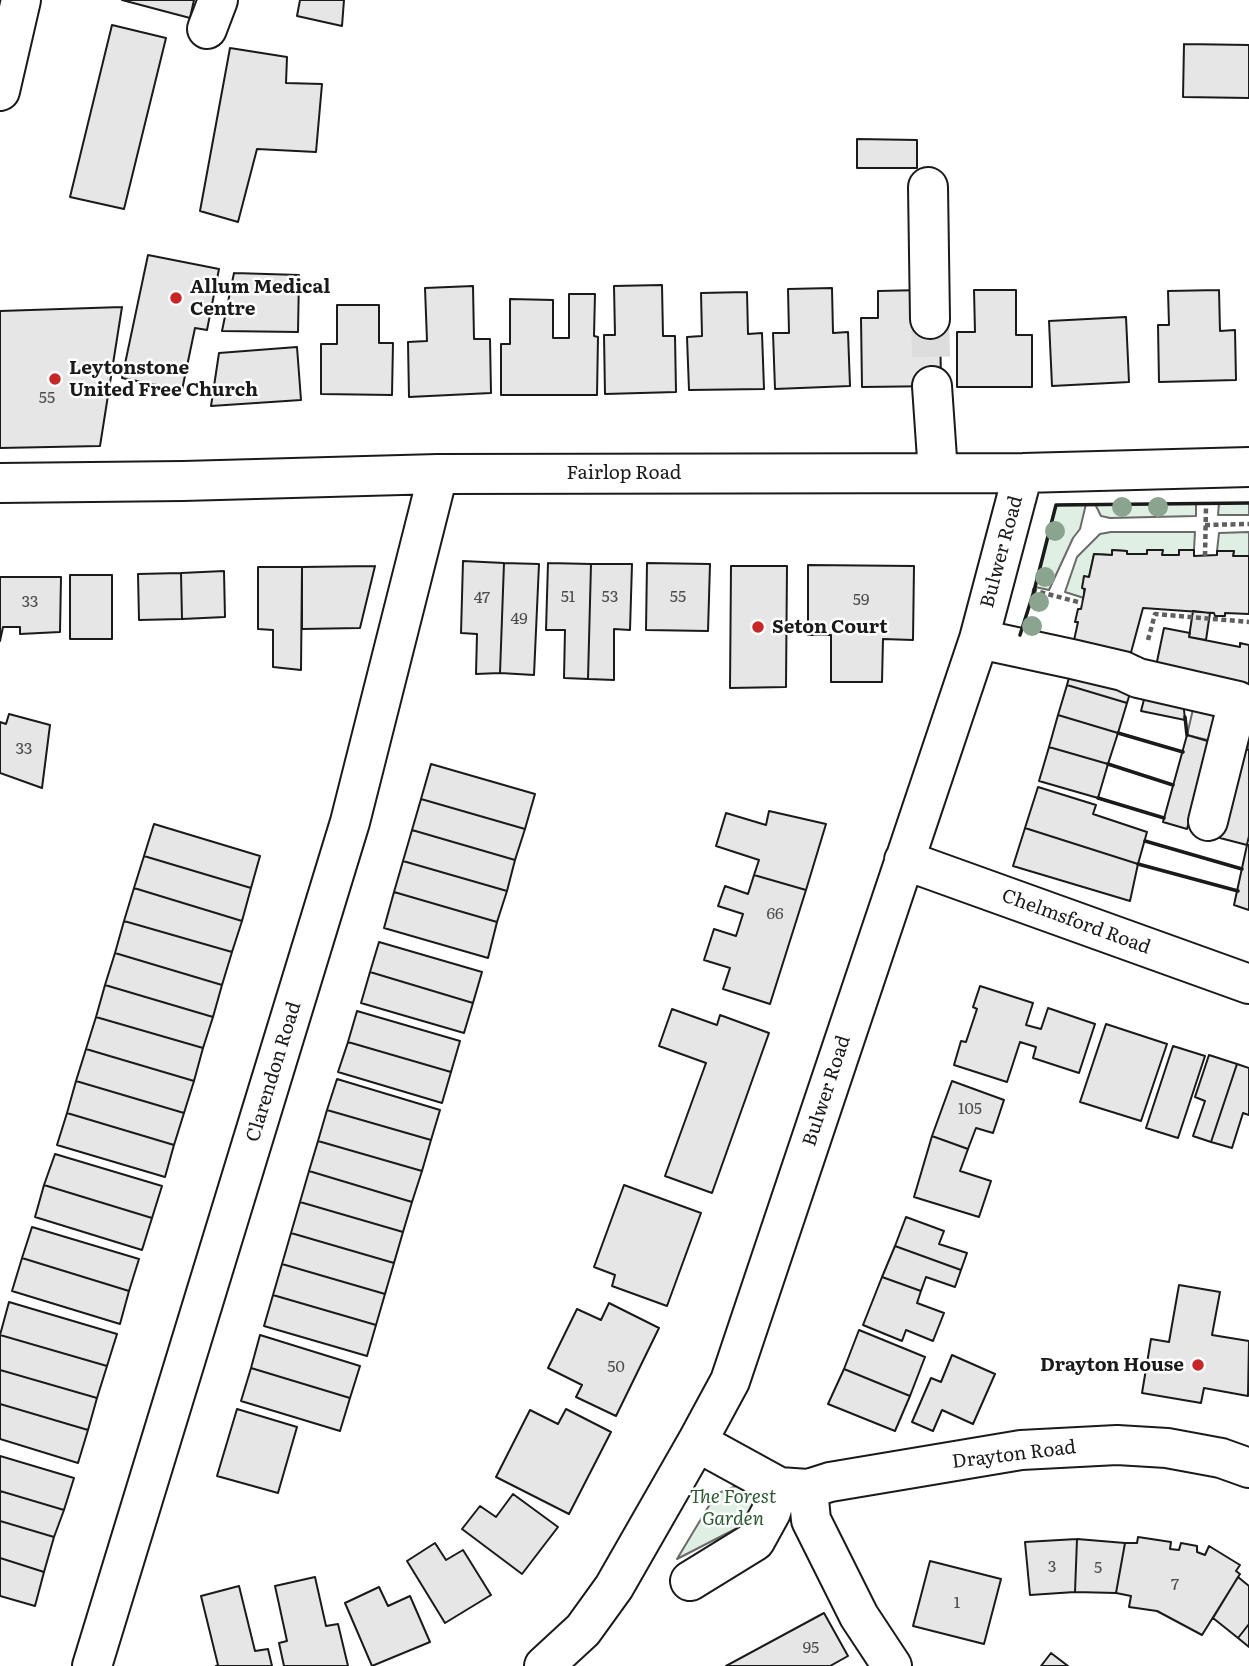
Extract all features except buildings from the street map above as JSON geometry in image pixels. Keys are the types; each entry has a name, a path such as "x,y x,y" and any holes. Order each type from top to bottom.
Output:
{"street":[{"path":"0,91 21,0"},
{"path":"928,187 930,319"},
{"path":"932,386 938,473"},
{"name":"Fairlop Road","path":"0,483 438,474 1023,473 1249,467"},
{"name":"Bulwer Road","path":"544,1666 583,1630 614,1587 730,1381 979,639 1023,473"},
{"name":"Clarendon Road","path":"92,1666 349,822 438,474"},
{"path":"979,639 1123,671 1138,678 1238,701 1208,821"},
{"name":"Chelmsford Road","path":"904,860 1249,984"},
{"path":"697,1443 793,1488 859,1616 892,1666"},
{"name":"Drayton Road","path":"793,1488 1021,1450 1117,1445 1167,1448 1221,1458 1249,1468"},
{"path":"690,1581 755,1541 771,1512 793,1488"}],"path":[{"path":"1205,525 1249,524"},
{"path":"995,583 1082,603"},
{"path":"1138,678 1155,614 1201,615 1249,622"}],"green space":[{"path":"1219,503 1249,503 1249,515 1218,515"},
{"path":"1086,504 1080,529 1073,538 1049,590 1035,587 1056,505"},
{"path":"1095,504 1196,504 1196,516 1110,518 1101,516"},
{"path":"1195,532 1194,550 1179,550 1179,555 1162,555 1162,550 1148,550 1147,554 1127,554 1127,551 1113,550 1112,555 1094,554 1089,577 1084,577 1084,598 1065,592 1077,557 1100,534"},
{"path":"1249,532 1249,556 1233,556 1234,551 1217,551 1219,533"},
{"name":"The Forest Garden","path":"749,1481 762,1495 747,1523 677,1559 716,1494"}],"shaded area":[{"path":"1197,692 1249,696 1249,750 1187,735"}],"tunnel":[{"path":"930,319 932,386"}],"wall":[{"path":"1020,635 1056,505 1249,503"},
{"path":"1185,717 1187,735"},
{"path":"1118,733 1183,752"},
{"path":"1108,764 1173,785"},
{"path":"1098,798 1164,818"},
{"path":"1145,841 1242,869"},
{"path":"1138,864 1238,891"}],"place":[{"name":"Allum Medical Centre","path":"176,298"},
{"name":"Leytonstone United Free Church","path":"55,379"},
{"name":"Seton Court","path":"758,627"},
{"name":"Drayton House","path":"1198,1365"}]}
